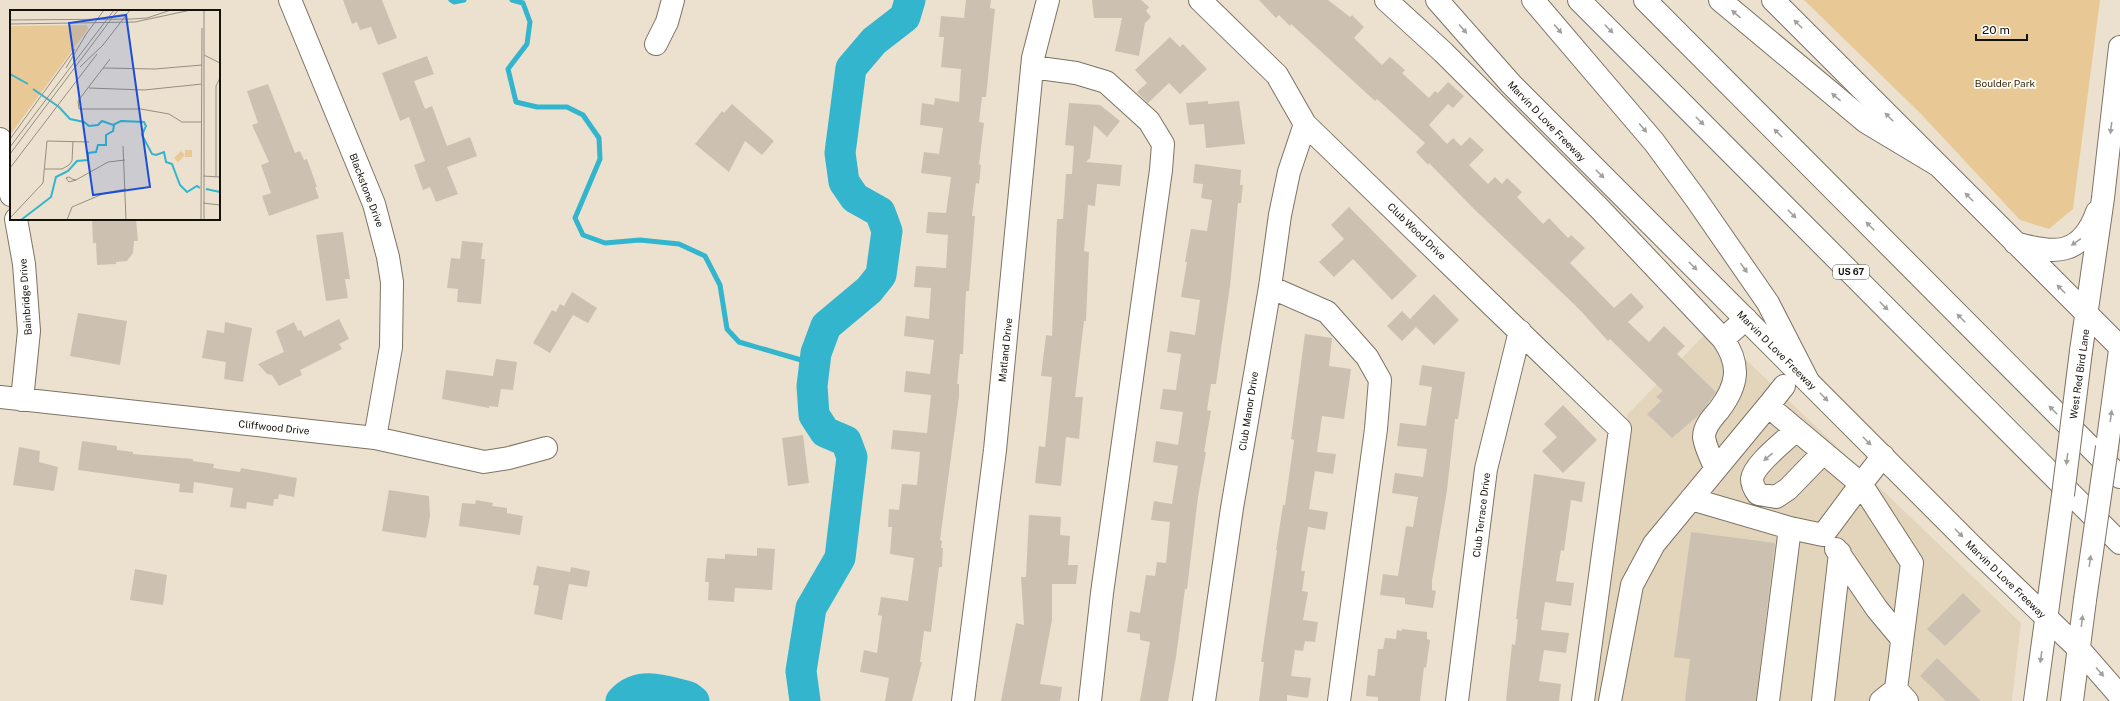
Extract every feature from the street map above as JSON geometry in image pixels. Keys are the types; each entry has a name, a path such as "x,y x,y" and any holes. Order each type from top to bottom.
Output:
{"main road":[{"name":"Blackstone Drive","path":"290,0 374,204 388,257 392,282 391,347 375,438"},
{"path":"656,44 667,22 673,0"},
{"name":"Matland Drive","path":"963,701 995,450 1032,67 1039,29 1048,0"},
{"name":"Club Wood Drive","path":"1200,0 1277,75 1305,124 1620,429 1583,701"},
{"path":"1386,0 1443,52 1599,208 1723,339 1731,351 1736,366 1734,381 1723,405 1708,423 1704,437 1716,469"},
{"name":"Marvin D Love Freeway","path":"1437,0 1511,84 1883,456 2079,649 2120,696"},
{"path":"1533,0 1654,142 1696,199 1768,302 1808,381"},
{"name":"US 67","path":"1579,0 2120,543"},
{"path":"1645,0 2120,477"},
{"path":"1720,0 1866,122 1936,164"},
{"path":"1773,0 2120,349 2072,701"},
{"name":"West Red Bird Lane","path":"2035,701 2081,351 2103,198 2120,47"},
{"path":"1032,67 1076,73 1106,82 1149,121 1163,144 1160,178 1102,593 1090,701"},
{"name":"Club Manor Drive","path":"1204,701 1233,500 1270,287 1280,216 1289,172 1305,124"},
{"path":"0,139 10,190"},
{"path":"2015,243 2041,250 2053,251 2065,249 2084,236 2095,219 2103,198"},
{"name":"Bainbridge Drive","path":"16,220 24,264 28,331 22,400"},
{"path":"1270,287 1327,312 1366,357 1380,380 1376,429 1339,701"},
{"path":"1723,339 1746,319"},
{"name":"Club Terrace Drive","path":"1457,701 1486,469 1520,331"},
{"path":"1610,701 1632,585 1654,544 1784,386"},
{"name":"Cliffwood Drive","path":"0,397 375,438 484,462 509,458 546,448"},
{"path":"1768,406 1861,484 1912,563 1895,697"},
{"path":"1796,430 1756,470 1752,479 1754,488 1758,494 1776,497 1788,489 1823,453"},
{"path":"1823,534 1883,456"},
{"path":"1691,500 1790,528 1823,534 1840,554 1877,609 1902,639"},
{"path":"1768,701 1790,528"},
{"path":"1823,701 1840,554"}],"shaded area":[{"path":"1712,327 2021,623 2012,701 1589,701 1627,415"}],"green space":[{"name":"Boulder Park","path":"1804,0 2100,0 2073,209 2049,229 2020,220 1920,113"}],"building":[{"path":"343,0 382,0 397,38 378,45 371,27 360,30 357,22 352,24"},
{"path":"966,0 991,0 990,8 995,9 986,97 982,97 979,122 984,123 979,164 981,165 979,184 976,183 972,216 975,216 969,291 966,291 963,354 960,354 957,384 959,384 959,397 940,540 942,541 941,548 943,548 942,567 939,567 931,632 924,631 920,662 922,662 912,701 885,701 889,678 860,672 864,650 877,653 882,616 878,615 881,597 908,601 914,558 890,554 892,527 888,527 889,509 899,510 902,484 917,485 920,452 891,449 893,430 927,433 931,395 904,392 906,371 930,374 934,340 904,336 906,316 929,319 931,288 914,287 916,266 946,268 948,235 926,233 928,212 946,213 951,177 921,173 924,152 939,154 943,128 920,125 922,103 934,105 935,98 959,102 961,69 941,67 944,37 939,37 941,16 964,18"},
{"path":"1092,0 1141,0 1149,7 1146,11 1151,17 1145,23 1139,56 1115,51 1122,18 1094,18"},
{"path":"1259,0 1328,0 1350,17 1352,15 1364,27 1354,38 1382,65 1390,57 1405,70 1402,73 1429,98 1435,91 1438,93 1448,82 1464,96 1453,108 1448,104 1429,125 1447,144 1453,138 1461,146 1470,137 1484,150 1469,165 1488,184 1495,177 1502,184 1507,178 1522,192 1517,197 1543,224 1549,218 1568,238 1571,235 1585,248 1570,263 1614,308 1631,293 1644,307 1628,322 1649,342 1664,326 1685,346 1677,354 1716,392 1699,415 1672,438 1647,414 1661,401 1656,397 1663,391 1610,339 1608,341 1579,309 1474,209 1429,163 1428,165 1416,152 1425,143 1377,99 1375,101 1291,24 1290,26 1279,15 1276,18"},
{"path":"1170,37 1180,47 1183,44 1207,69 1180,94 1169,83 1148,103 1137,92 1147,83 1135,70"},
{"path":"427,56 434,74 414,81 425,109 432,106 447,146 470,137 477,156 447,167 458,194 436,202 430,187 423,190 414,165 425,161 409,117 400,121 382,73"},
{"path":"268,84 295,153 300,151 304,160 307,159 317,187 315,187 319,198 269,216 262,196 271,193 261,165 269,162 252,125 258,123 247,91"},
{"path":"1208,101 1208,104 1239,101 1245,144 1206,148 1204,124 1189,125 1186,103"},
{"path":"1069,103 1100,105 1120,121 1107,137 1094,125 1090,158 1086,162 1122,165 1120,186 1097,184 1095,206 1088,205 1084,251 1089,252 1086,321 1084,321 1075,397 1083,397 1079,439 1066,437 1061,486 1035,483 1039,446 1045,447 1052,377 1041,376 1046,335 1052,336 1057,219 1063,219 1066,174 1072,174 1074,146 1065,145"},
{"path":"732,104 774,141 762,155 745,141 729,172 695,144 722,111 724,113"},
{"path":"1195,164 1241,170 1240,185 1243,185 1241,203 1238,203 1230,286 1216,384 1211,384 1207,410 1211,411 1204,452 1206,452 1198,497 1187,589 1185,589 1176,657 1168,701 1140,701 1150,642 1140,640 1140,634 1127,632 1130,611 1140,613 1146,575 1155,576 1157,562 1166,563 1170,522 1151,520 1154,501 1172,504 1178,466 1153,462 1156,441 1178,445 1183,412 1160,409 1163,389 1176,390 1181,354 1167,352 1170,331 1195,335 1200,300 1181,297 1187,262 1185,262 1191,229 1207,231 1212,200 1201,198 1203,184 1193,183"},
{"path":"1349,207 1417,276 1392,300 1353,259 1334,277 1319,262 1344,239 1331,225"},
{"path":"92,220 136,220 138,241 134,241 133,253 127,261 116,262 116,264 97,265 96,243 93,243"},
{"path":"343,232 350,279 345,279 348,298 326,301 316,235"},
{"path":"462,241 483,243 481,259 485,259 481,304 457,302 458,289 447,288 451,258 460,259"},
{"path":"572,292 597,308 588,323 573,315 550,353 533,343 552,310 556,312 560,304 564,306"},
{"path":"1434,294 1459,320 1434,345 1416,327 1402,341 1387,326 1402,311 1410,319"},
{"path":"78,313 127,321 120,365 70,356"},
{"path":"339,319 349,339 339,344 342,349 300,370 302,375 279,386 272,375 267,374 258,364 284,352 276,331 294,322 298,331 301,330 304,337"},
{"path":"225,322 252,328 243,382 224,379 226,362 202,358 207,330 224,333"},
{"path":"1305,334 1332,338 1329,366 1351,369 1344,419 1322,416 1317,452 1336,454 1333,474 1315,471 1309,509 1328,512 1325,530 1308,527 1301,571 1305,571 1302,591 1308,592 1303,620 1318,622 1315,642 1305,641 1303,651 1295,650 1291,676 1311,678 1308,698 1287,695 1287,701 1259,701 1264,662 1261,662 1276,550 1283,505 1285,505 1294,440 1291,439"},
{"path":"496,359 517,362 513,390 501,389 498,407 489,406 489,408 442,399 446,370 493,376"},
{"path":"1422,365 1465,372 1458,419 1455,419 1447,490 1432,581 1432,590 1436,591 1433,608 1405,604 1405,598 1380,595 1383,574 1398,576 1406,526 1413,527 1418,497 1392,493 1395,473 1423,477 1427,449 1397,446 1400,423 1426,426 1432,387 1419,385"},
{"path":"1563,405 1597,440 1563,473 1542,451 1557,437 1544,424"},
{"path":"803,435 809,483 788,486 782,438"},
{"path":"82,441 117,446 117,450 133,452 133,454 193,459 193,461 214,464 213,468 240,472 241,468 297,478 294,497 279,494 278,499 274,499 273,506 247,502 246,509 230,507 233,488 194,482 193,493 179,492 180,484 78,470"},
{"path":"19,447 40,451 39,462 58,467 54,491 13,485"},
{"path":"1534,474 1585,482 1582,502 1571,500 1564,551 1561,550 1556,581 1574,583 1571,606 1545,602 1541,630 1569,633 1566,653 1544,650 1539,681 1561,684 1559,701 1506,701 1512,644 1515,645 1518,619 1516,619"},
{"path":"389,490 429,496 430,516 426,538 382,531"},
{"path":"476,500 493,503 492,506 507,508 507,513 523,516 520,535 459,526 462,503 475,504"},
{"path":"1029,515 1061,517 1060,535 1070,536 1068,565 1078,565 1076,584 1052,584 1052,620 1040,684 1062,687 1060,701 1001,701 1016,623 1024,625 1021,577 1026,577"},
{"path":"1691,532 1775,543 1756,701 1685,701 1690,659 1674,657"},
{"path":"757,548 775,549 772,590 735,588 734,602 708,600 709,582 705,582 707,558 725,559 725,554 757,556"},
{"path":"537,566 570,572 571,567 590,571 587,587 569,584 562,620 534,614 539,586 533,585"},
{"path":"135,569 167,575 163,605 130,600"},
{"path":"1963,593 1981,611 1945,646 1927,629"},
{"path":"1402,629 1427,632 1427,639 1430,640 1426,668 1424,667 1420,701 1378,701 1378,697 1366,696 1368,675 1375,676 1378,649 1383,649 1385,638 1396,639 1397,630 1402,631"},
{"path":"1937,658 1981,701 1946,701 1920,676"}],"waterway":[{"path":"451,0 454,2 464,0"},
{"path":"512,0 523,3 530,22 527,44 508,69 516,102 537,107 567,107 583,115 599,138 600,159 575,218 583,235 605,243 640,240 679,244 705,256 720,285 727,329 739,342 815,364"},
{"path":"805,701 801,671 811,608 840,558 852,457 846,441 825,432 814,415 812,386 816,353 826,326 869,290 881,275 887,231 880,212 855,198 844,182 840,153 851,68 874,41 905,17 910,0"},
{"path":"621,701 628,695 644,689 671,692 689,697 694,701"}]}
